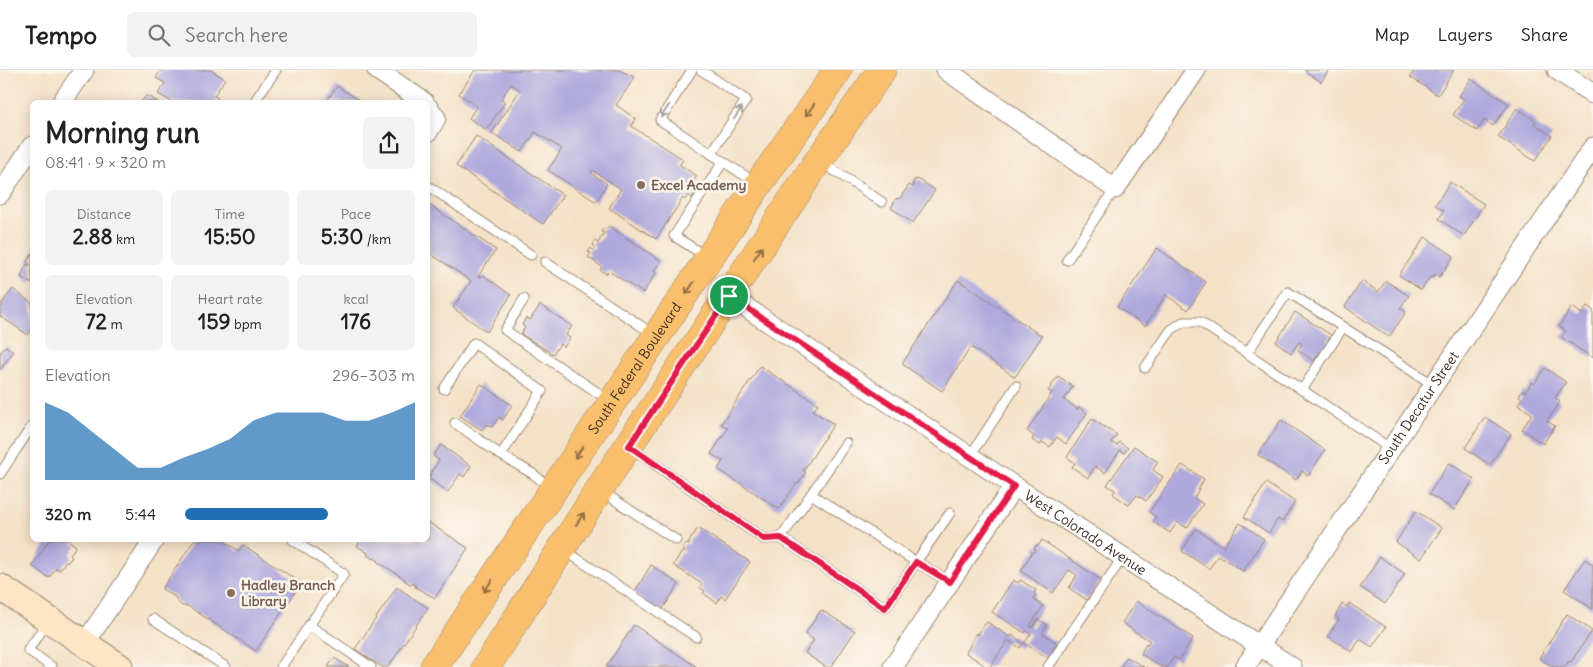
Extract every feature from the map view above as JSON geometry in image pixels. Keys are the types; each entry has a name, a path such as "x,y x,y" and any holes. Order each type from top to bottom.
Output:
{"main road":[{"name":"South Federal Boulevard","path":"434,667 758,185 838,70"},
{"path":"486,667 561,548 818,160 882,70"},
{"path":"0,587 120,667"}],"street":[{"path":"63,100 84,70"},
{"path":"377,70 421,100"},
{"path":"946,70 1115,189 1196,70"},
{"path":"1557,70 1593,94"},
{"name":"South Decatur Street","path":"1245,667 1593,147"},
{"path":"0,194 30,149"},
{"name":"West Colorado Avenue","path":"729,296 1014,486 1292,667"},
{"path":"893,667 1014,486"},
{"path":"85,643 153,542"}],"lane":[{"path":"255,100 276,70"},
{"path":"692,70 660,120 758,185"},
{"path":"701,70 746,100 711,154"},
{"path":"818,160 882,202"},
{"path":"709,259 674,236 723,162"},
{"path":"430,187 531,255"},
{"path":"1067,260 1115,189"},
{"path":"545,262 657,337"},
{"path":"1247,353 1288,292 1434,386"},
{"path":"524,299 505,330 612,403"},
{"path":"1145,368 1171,330 1183,322 1200,322 1391,449"},
{"path":"1302,390 1343,327"},
{"path":"444,389 474,343 542,391 501,455"},
{"path":"970,456 1016,386"},
{"path":"455,423 554,490"},
{"path":"0,474 30,429"},
{"path":"781,538 846,442"},
{"path":"629,446 764,539 781,538 885,608 950,513"},
{"path":"600,490 676,540"},
{"path":"811,494 950,582"},
{"path":"281,667 344,574 296,542"},
{"path":"561,548 696,637"},
{"path":"1048,667 1123,556"},
{"path":"153,619 226,667"},
{"path":"49,620 28,650 52,667"},
{"path":"309,625 371,667"}],"building":[{"path":"161,70 211,70 225,79 214,96 218,98 216,100 168,100 158,94 165,83 156,78"},
{"path":"475,70 619,70 635,77 616,105 636,119 631,126 683,159 680,165 697,176 691,185 694,187 692,189 696,192 692,198 688,195 685,200 683,198 656,239 609,208 621,189 592,170 591,173 607,184 596,202 548,170 562,149 535,132 522,152 492,133 520,90 511,84 501,99 505,102 486,130 469,118 477,106 459,94"},
{"path":"1304,70 1329,70 1321,82"},
{"path":"1415,70 1454,70 1438,95 1410,77"},
{"path":"1471,79 1509,104 1493,126 1484,120 1477,131 1453,115 1464,99 1459,96"},
{"path":"337,86 359,100 327,100"},
{"path":"147,95 155,100 143,100"},
{"path":"1517,108 1536,121 1534,123 1552,136 1535,161 1498,137"},
{"path":"476,136 563,195 543,224 456,166"},
{"path":"915,179 935,190 913,223 891,208 896,199 900,198 909,185 913,187 914,185 912,184"},
{"path":"1450,182 1484,204 1464,236 1439,219 1444,211 1435,205"},
{"path":"430,205 496,250 478,276 481,277 483,275 511,295 487,332 453,308 471,281 430,253"},
{"path":"609,226 661,261 654,271 656,273 643,293 609,271 606,274 600,270 602,267 588,257 591,253 588,252 591,248 593,250 595,247 593,245 595,241 598,243 604,233 601,232"},
{"path":"1425,237 1454,256 1439,277 1435,274 1432,278 1430,277 1421,290 1399,275"},
{"path":"1157,248 1206,282 1188,310 1166,295 1145,326 1117,307"},
{"path":"27,264 29,266 30,264 30,283 21,277"},
{"path":"958,280 1042,336 1015,377 971,347 942,391 902,364"},
{"path":"1362,281 1378,292 1386,281 1409,296 1400,308 1406,312 1389,337 1345,307"},
{"path":"13,289 30,302 30,332 28,335 0,316 0,309 3,305 1,304"},
{"path":"540,305 572,326 566,335 570,338 564,347 560,344 553,354 521,334 525,327 522,325 526,318 530,320"},
{"path":"1587,306 1593,310 1593,358 1561,337 1566,331 1559,326 1572,307 1582,314"},
{"path":"1295,312 1331,335 1327,341 1330,344 1325,351 1322,349 1314,361 1298,350 1302,344 1299,342 1291,353 1276,342"},
{"path":"6,346 13,352 0,370 0,352"},
{"path":"760,366 818,404 813,411 834,424 803,471 806,472 779,509 718,469 723,461 711,454 728,428 721,424"},
{"path":"1545,368 1566,382 1555,398 1560,402 1547,421 1555,426 1543,444 1522,429 1532,414 1518,404 1522,398 1519,396 1523,390 1525,392 1532,382 1534,384"},
{"path":"1058,376 1073,386 1064,400 1077,410 1079,407 1087,413 1066,444 1057,437 1050,447 1042,442 1040,445 1032,440 1034,436 1027,431 1052,393 1048,391"},
{"path":"481,384 512,405 503,420 499,417 492,427 487,424 482,430 460,416"},
{"path":"1485,417 1511,434 1490,465 1465,448"},
{"path":"1092,419 1117,435 1111,442 1117,446 1119,442 1128,448 1124,453 1120,450 1105,473 1095,466 1088,478 1072,467 1075,463 1067,457"},
{"path":"1281,420 1325,450 1308,476 1302,471 1296,480 1258,455"},
{"path":"441,445 471,466 464,477 460,474 448,492 430,479 430,475 439,460 433,456"},
{"path":"1134,446 1158,462 1153,470 1163,477 1146,501 1137,495 1129,505 1113,494 1115,490 1107,485"},
{"path":"1449,463 1474,479 1454,510 1429,494"},
{"path":"1182,465 1204,479 1194,498 1203,504 1187,528 1177,522 1170,533 1153,522 1156,517 1149,512"},
{"path":"1266,483 1295,502 1282,522 1278,519 1269,533 1244,517"},
{"path":"1416,511 1442,528 1421,559 1396,542"},
{"path":"430,523 468,548 435,598 415,587 412,583 411,585 357,546 360,542 430,542"},
{"path":"1240,523 1264,539 1243,571 1218,555 1209,569 1182,551 1196,529 1224,547"},
{"path":"698,528 750,562 725,599 721,596 717,603 703,593 705,591 699,587 702,584 673,565 682,552 684,553 685,551 682,549 686,543 689,545"},
{"path":"1042,540 1101,580 1087,600 1069,588 1077,575 1069,570 1053,593 1021,571 1032,552 1036,550 1034,549 1036,545 1038,546"},
{"path":"48,542 71,542 76,546 70,555 72,557 67,563 65,562 60,570 56,568 49,578 32,566"},
{"name":"Hadley Branch Library","path":"193,542 225,542 239,551 243,545 301,583 256,651 188,606 182,606 175,597 162,589"},
{"path":"1380,557 1405,574 1385,604 1360,587"},
{"path":"1585,559 1593,565 1593,609 1564,590"},
{"path":"651,565 679,584 660,613 634,593"},
{"path":"1013,580 1018,583 1020,580 1036,590 1034,593 1036,595 1033,599 1043,606 1030,626 1032,628 1038,619 1047,625 1042,633 1057,643 1048,658 1024,643 1031,634 1026,631 1025,633 992,612"},
{"path":"397,587 428,608 388,667 382,667 355,649"},
{"path":"1136,601 1193,638 1179,660 1174,657 1167,667 1161,667 1141,654 1146,643 1150,641 1122,623"},
{"path":"1349,603 1386,627 1372,647 1360,639 1352,652 1328,636 1339,619 1335,616 1342,604 1347,607"},
{"path":"821,610 855,631 831,667 826,667 805,653 814,640 805,634"},
{"path":"1567,614 1592,631 1571,662 1569,661 1565,667 1553,667 1539,658"},
{"path":"987,622 1023,643 1020,648 1008,640 990,667 987,667 966,653 976,633 978,635"},
{"path":"634,625 697,667 606,667"},
{"path":"1127,657 1137,663 1144,667 1120,667"},
{"path":"334,658 349,667 328,667"}],"place":[{"name":"Excel Academy","path":"641,185"},
{"name":"Hadley Branch Library","path":"231,593"}],"route":[{"path":"729,296 1014,486 950,582 916,562 885,608 781,538 764,539 629,446 729,296"}]}
